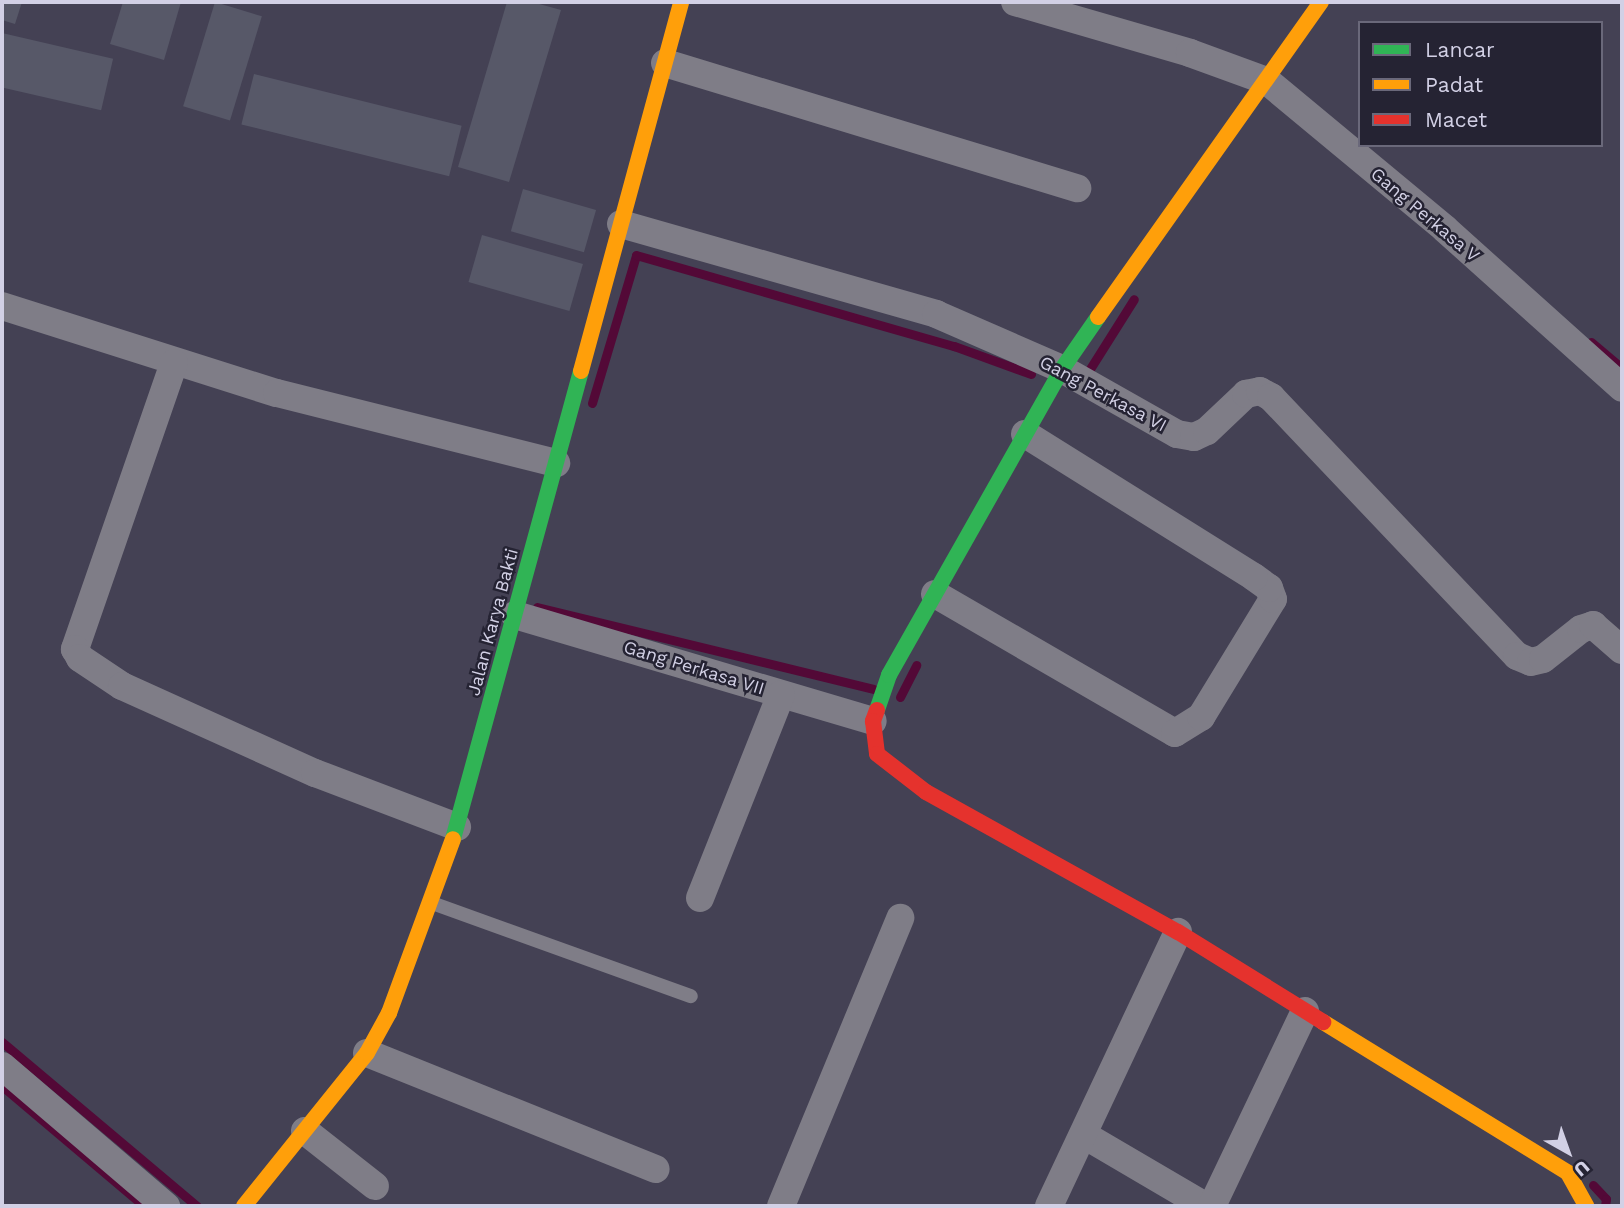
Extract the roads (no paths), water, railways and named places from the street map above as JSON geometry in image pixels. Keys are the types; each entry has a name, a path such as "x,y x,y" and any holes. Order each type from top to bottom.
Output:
{"street":[{"name":"Jalan Karya Bakti","path":"244,1206 367,1053 389,1013 430,902 457,827 681,2"},
{"name":"Gang Perkasa V","path":"1015,2 1190,53 1267,81 1444,229 1622,388"},
{"path":"1321,2 1062,369 889,675 873,721 877,754 926,792 1178,932 1568,1173 1586,1206"},
{"path":"665,63 1077,187"},
{"name":"Gang Perkasa VI","path":"621,224 936,314 1062,369 1177,434 1194,437 1207,431 1246,394 1260,391 1271,397 1517,656 1531,662 1543,659 1581,629 1593,625 1622,650"},
{"path":"2,306 174,363 556,463"},
{"path":"174,363 75,649 80,658 122,686 279,757 457,827"},
{"path":"935,594 1175,733 1201,717 1273,599 1269,588 1254,577 1025,434"},
{"name":"Gang Perkasa VII","path":"515,615 873,721"},
{"path":"700,898 781,694"},
{"path":"781,1206 900,918"},
{"path":"1049,1206 1178,932"},
{"path":"1212,1206 1305,1011"},
{"path":"367,1053 656,1169"},
{"path":"2,1066 166,1206"},
{"path":"305,1131 375,1186"},
{"path":"1084,1135 1205,1206"}],"lane":[{"path":"430,902 691,996"}],"waterway":[{"path":"592,403 636,255 954,346 1031,374"},
{"path":"1088,372 1134,299"},
{"path":"1591,342 1622,368"},
{"path":"537,607 873,689"},
{"path":"900,697 916,665"},
{"path":"2,1042 197,1206"},
{"path":"2,1086 144,1206"},
{"path":"1593,1185 1606,1199 1605,1206"}]}
